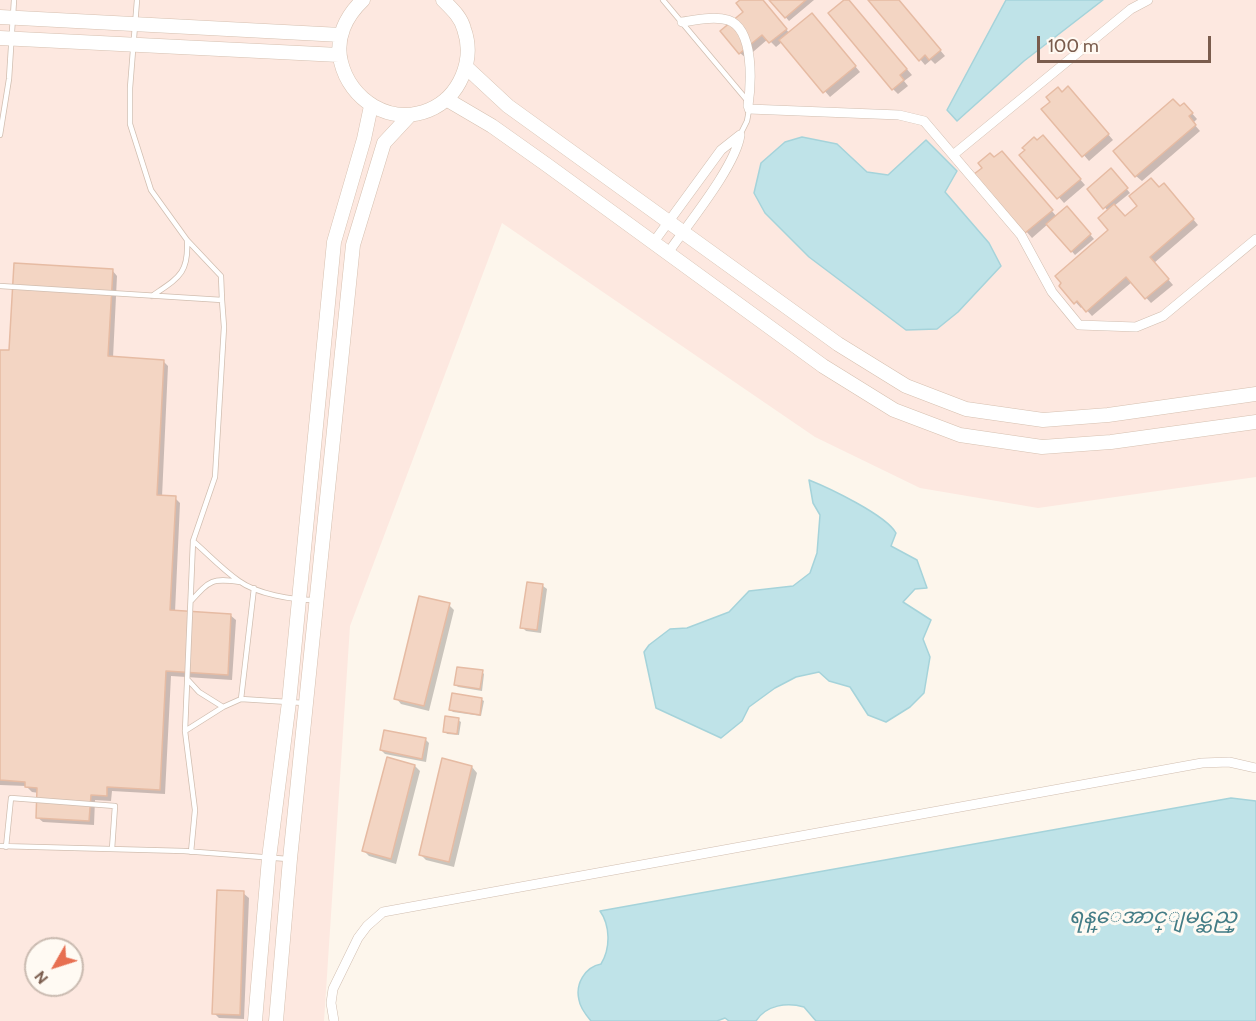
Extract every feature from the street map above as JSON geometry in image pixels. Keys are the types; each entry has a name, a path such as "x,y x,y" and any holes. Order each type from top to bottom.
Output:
{"street":[{"path":"362,0 348,16 341,35 339,55 344,75 355,93 371,106 385,112 410,115 429,110 446,99 458,84 466,67 468,47 464,28 455,11 443,0"},
{"path":"953,154 1131,9 1148,0"},
{"path":"6,17 341,35"},
{"path":"682,22 709,19 728,20 735,24 742,34 750,63 749,107 899,115 924,121 1021,235 1052,292 1079,325 1136,327 1163,316 1256,239"},
{"path":"6,39 339,55"},
{"path":"466,67 508,106 838,344 906,386 966,409 1042,420 1108,415 1256,394"},
{"path":"446,99 492,126 833,372 894,410 960,435 1042,447 1111,442 1256,422"},
{"path":"255,1021 334,242 364,139 371,106"},
{"path":"276,1021 290,859 353,245 384,142 410,115"},
{"path":"653,243 721,150 740,135"},
{"path":"668,253 732,158 740,135"},
{"path":"334,1021 331,1004 333,989 358,938 367,926 383,912 1202,763 1229,762 1256,768"}],"lane":[{"path":"0,135 9,79 6,17 14,0"},
{"path":"137,0 137,24 130,88 130,124 151,190 187,240 221,276 224,327 215,477 193,541 185,731 195,810 191,852"},
{"path":"663,0 745,96 749,107 747,121 740,135"},
{"path":"152,296 178,278 188,258 187,240"},
{"path":"0,286 222,300"},
{"path":"193,541 240,582"},
{"path":"190,602 205,586 218,579 240,582 268,593 298,600 317,600"},
{"path":"241,699 254,588"},
{"path":"188,679 199,692 223,707"},
{"path":"185,731 223,707 241,699 307,703"},
{"path":"112,849 115,806 10,798 3,847 191,852 290,859"}],"shaded area":[{"path":"0,0 1256,0 1256,477 1038,508 920,488 815,437 502,223 350,626 324,1021 0,1021"}],"water":[{"path":"1006,0 1103,0 1024,61 957,121 947,110"},
{"path":"802,137 837,144 867,172 888,175 926,140 957,171 945,192 989,243 1001,266 958,312 937,329 906,330 809,257 765,213 754,193 761,163 785,142"},
{"path":"809,480 881,518 896,533 891,546 917,560 927,588 915,589 903,602 931,620 923,639 930,657 924,693 910,707 886,722 868,715 850,687 829,681 819,672 796,677 775,688 749,707 742,721 721,738 656,708 644,652 649,645 670,629 687,628 729,612 749,591 793,586 810,573 817,553 820,515 813,503"},
{"name":"ရန္ေအာင္ျမင္ဆည္","path":"1231,798 1256,801 1256,1021 816,1021 804,1007 784,1005 765,1011 756,1021 729,1021 725,1018 717,1021 591,1021 580,1003 578,988 582,977 590,969 601,964 608,944 606,923 600,911"}],"building":[{"path":"740,0 763,0 787,29 769,43 762,35 739,54 720,31 743,12 736,3"},
{"path":"769,0 806,0 785,18"},
{"path":"844,0 849,0 907,69 900,75 904,80 892,90 828,13"},
{"path":"868,0 899,0 941,50 929,60 925,55 919,61"},
{"path":"812,13 856,66 823,93 779,40"},
{"path":"1068,86 1109,134 1082,157 1041,109 1050,102 1046,97 1058,87 1062,92"},
{"path":"1173,99 1180,106 1184,103 1193,113 1189,116 1196,125 1135,177 1113,151"},
{"path":"1043,135 1081,179 1057,199 1019,155 1025,150 1022,148 1034,137 1037,140"},
{"path":"1002,151 1053,210 1025,233 974,174 982,168 978,163 990,153 994,157"},
{"path":"1111,168 1128,188 1103,209 1087,189"},
{"path":"1151,178 1159,187 1164,183 1194,219 1150,257 1169,279 1145,299 1126,277 1086,312 1077,301 1074,304 1059,286 1061,283 1055,276 1108,230 1098,218 1114,204 1125,216 1137,206 1129,196"},
{"path":"1067,206 1091,234 1071,252 1046,224"},
{"path":"14,263 113,269 108,356 164,360 157,495 176,496 170,610 231,614 228,675 166,671 160,790 107,787 107,796 91,795 89,821 36,818 37,788 25,787 25,782 0,780 0,350 9,350"},
{"path":"527,582 543,584 537,630 520,628"},
{"path":"419,596 450,603 424,706 394,699"},
{"path":"457,667 483,670 480,689 454,685"},
{"path":"452,693 482,698 480,715 449,710"},
{"path":"445,716 459,718 457,734 443,732"},
{"path":"384,730 426,738 422,759 380,750"},
{"path":"387,757 415,765 391,859 362,851"},
{"path":"442,758 472,766 449,862 419,855"},
{"path":"217,890 244,891 240,1015 212,1014"}]}
